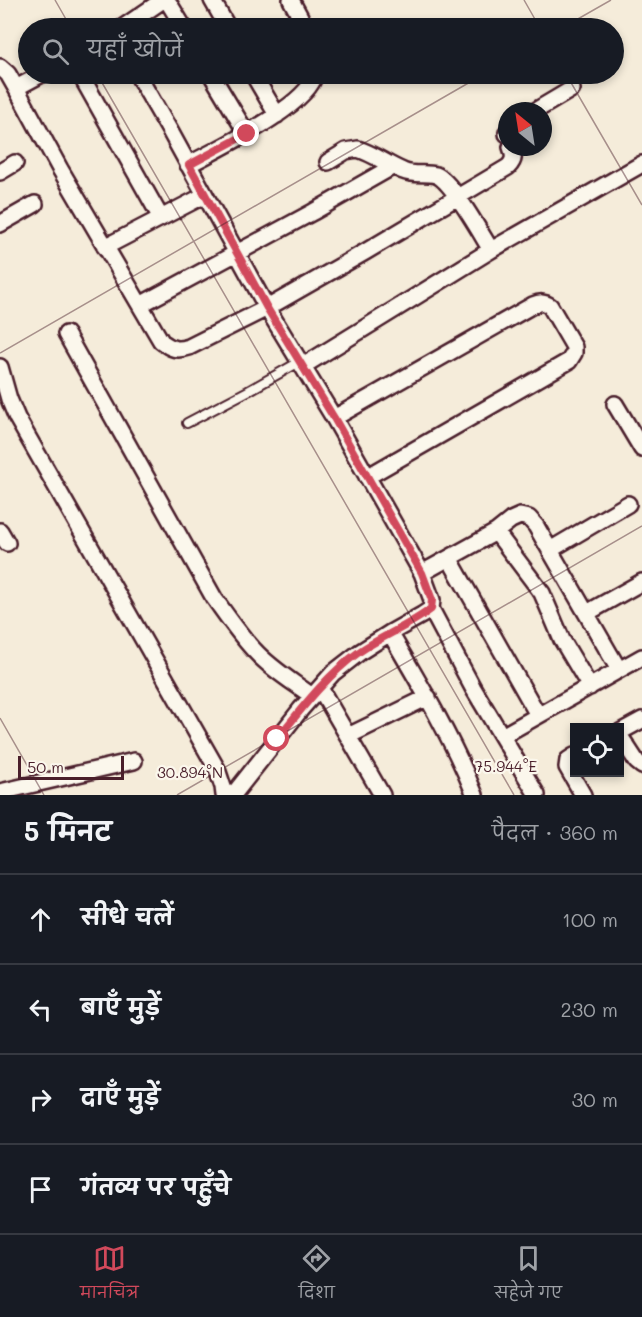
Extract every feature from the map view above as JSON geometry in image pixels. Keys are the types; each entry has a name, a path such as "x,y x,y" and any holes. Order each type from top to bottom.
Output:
{"street":[{"path":"137,18 165,0 177,18"},
{"path":"212,0 222,18"},
{"path":"291,0 301,18"},
{"path":"0,67 8,74 105,247 161,341 170,348 179,350 267,308 508,167 513,162 514,156"},
{"path":"16,88 23,84"},
{"path":"86,84 161,218"},
{"path":"143,84 267,308 302,363 391,517 422,573 432,600 431,609 473,688 537,795"},
{"path":"217,84 247,134"},
{"path":"259,84 277,115"},
{"path":"189,165 277,115 299,98 310,84"},
{"path":"550,102 572,89"},
{"path":"328,162 346,151 358,148 408,173 435,175 445,181 457,197 491,250"},
{"path":"0,172 15,163"},
{"path":"302,363 491,250 642,164"},
{"path":"141,305 392,167"},
{"path":"105,247 205,195"},
{"path":"0,224 36,204"},
{"path":"334,418 540,302 550,306 574,347 569,361 366,477"},
{"path":"66,334 214,598 255,652 274,669 316,692 348,736 382,795"},
{"path":"0,367 17,418 217,769 224,795"},
{"path":"615,404 642,449"},
{"path":"550,550 628,504"},
{"path":"422,573 496,532 512,520 520,516 529,518 536,526 619,670"},
{"path":"496,532 542,593 562,640 590,687"},
{"path":"449,558 538,715"},
{"path":"587,613 642,582"},
{"path":"233,795 333,673 360,652 431,609"},
{"path":"390,633 452,742 475,795"},
{"path":"502,736 642,657"},
{"path":"348,736 428,697"},
{"path":"624,731 642,720"},
{"path":"624,741 642,766"},
{"path":"570,759 567,767 570,772"},
{"path":"0,792 134,761"},
{"path":"573,777 583,795"}],"lane":[{"path":"187,423 302,363"}],"route":[{"path":"247,134 189,165 267,308 391,517 422,573 432,600 431,609 360,652 333,673 277,739"}]}
